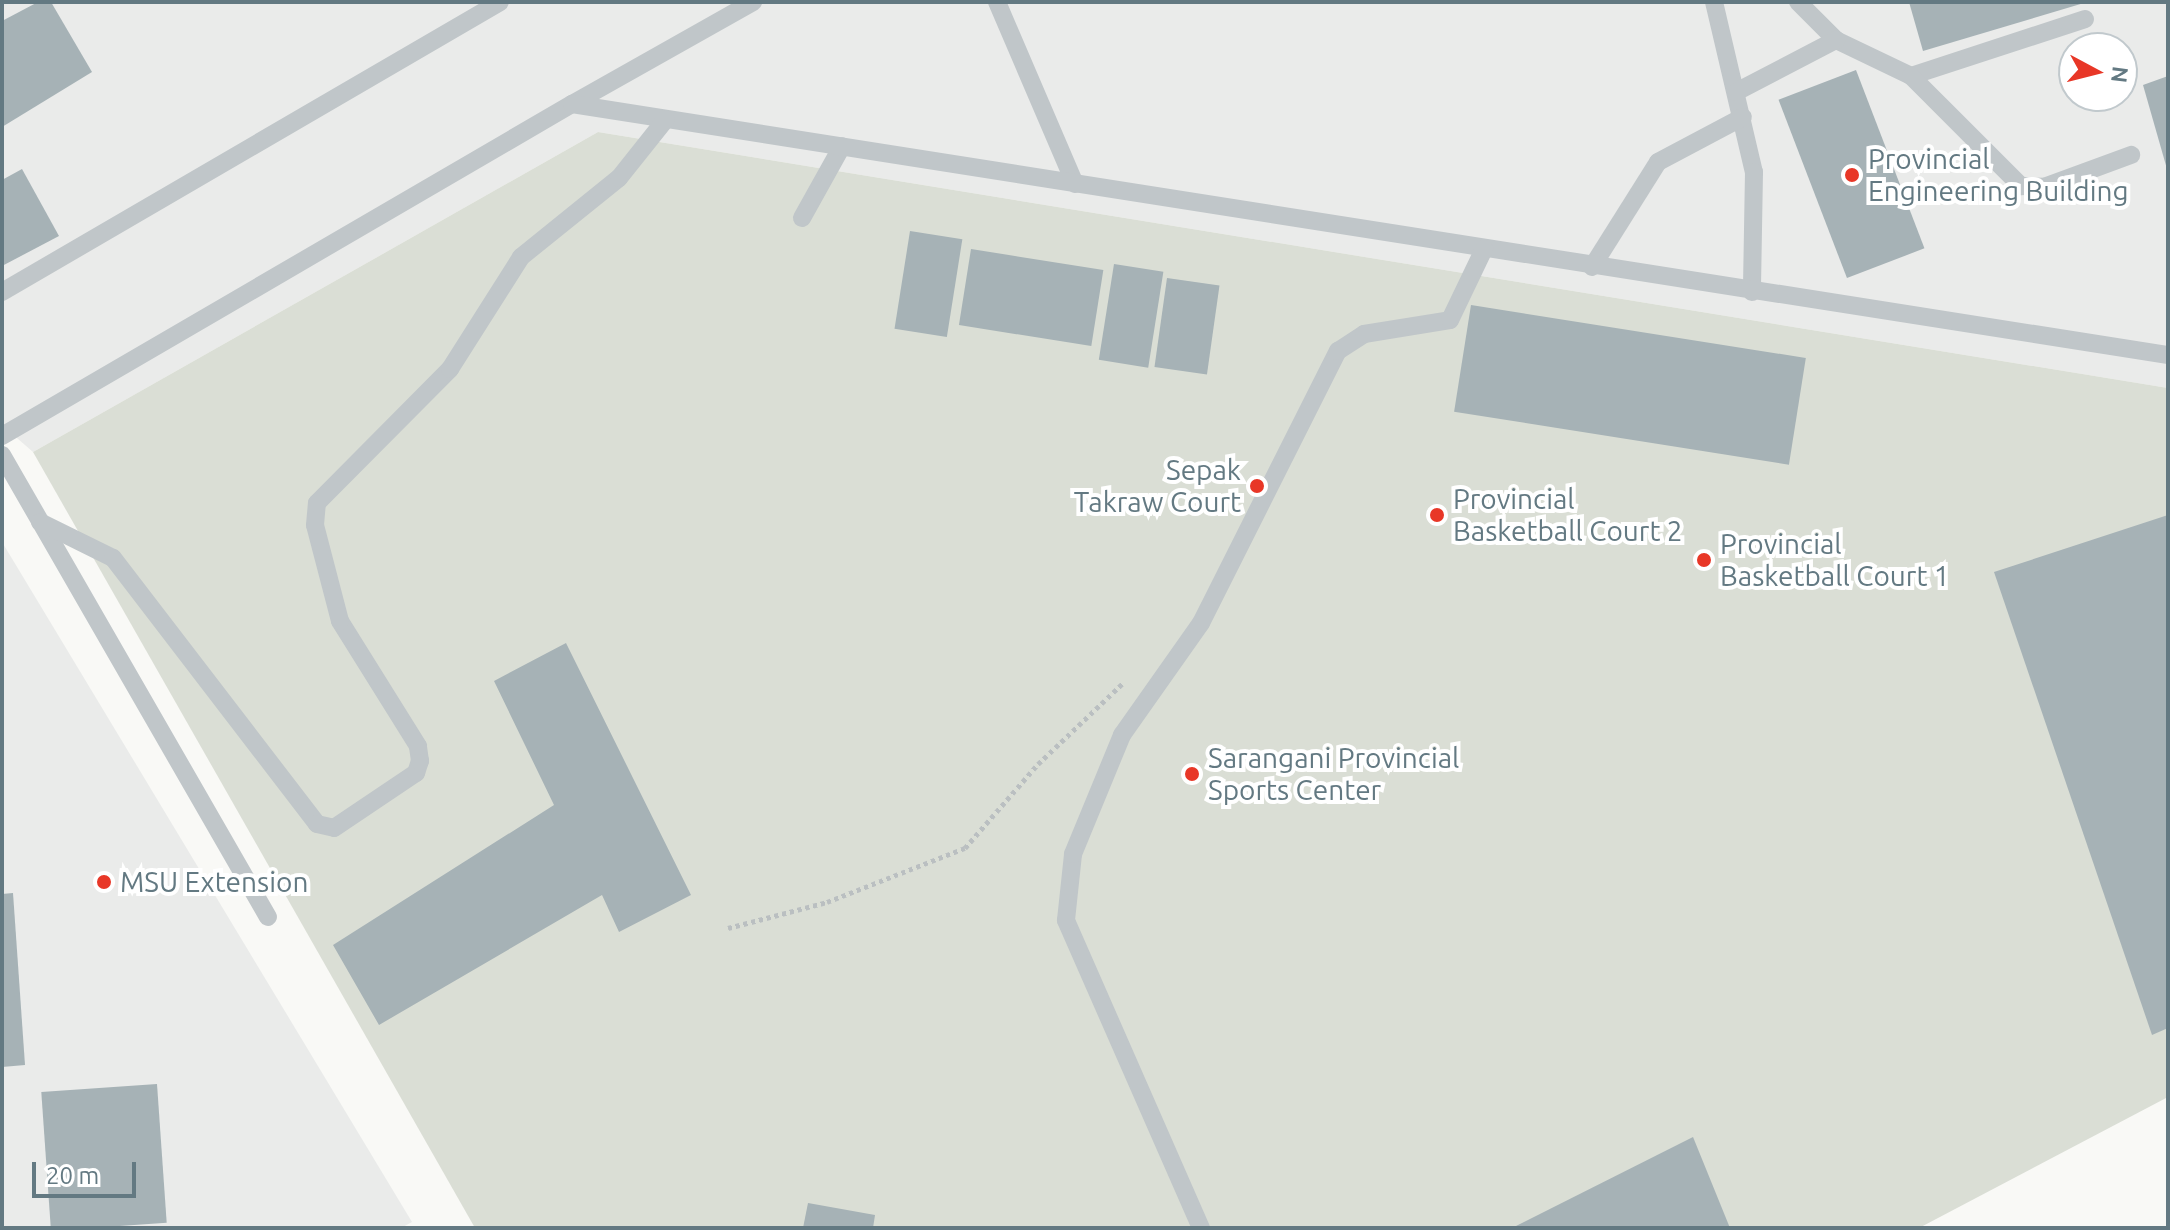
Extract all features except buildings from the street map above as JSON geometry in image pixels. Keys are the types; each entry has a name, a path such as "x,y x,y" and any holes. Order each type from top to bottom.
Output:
{"lane":[{"path":"2,292 500,2"},
{"path":"2,436 753,2"},
{"path":"997,2 1075,184"},
{"path":"1714,2 1754,172 1752,292"},
{"path":"1798,2 1836,40 1911,76 2021,186 2044,187 2131,155"},
{"path":"1911,76 2085,19"},
{"path":"1736,92 1836,40"},
{"path":"572,104 1592,267 2168,355"},
{"path":"1592,267 1658,162 1743,117"},
{"path":"40,522 113,558 317,824 334,828 416,773 420,761 418,746 340,621 315,525 317,503 450,369 521,257 619,178 666,119"},
{"path":"802,218 842,146"},
{"path":"1201,1228 1066,920 1073,854 1122,735 1201,623 1338,351 1364,334 1450,320 1484,249"},
{"path":"2,455 268,917"}],"path":[{"path":"728,928 827,902 965,848 1038,764 1126,680"}],"shaded area":[{"path":"2,2 2168,2 2168,388 598,132 33,452 2,425"},
{"name":"Sarangani Provincial Sports Center","path":"598,132 2168,388 2168,1097 1919,1228 475,1228 33,452"},
{"name":"MSU Extension","path":"2,542 412,1222 401,1228 2,1228"}],"place":[{"name":"Provincial Engineering Building","path":"1852,175"},
{"name":"Sepak Takraw Court","path":"1257,486"},
{"name":"Provincial Basketball Court 2","path":"1437,515"},
{"name":"Provincial Basketball Court 1","path":"1704,560"},
{"name":"Sarangani Provincial Sports Center","path":"1192,774"},
{"name":"MSU Extension","path":"104,882"}]}
